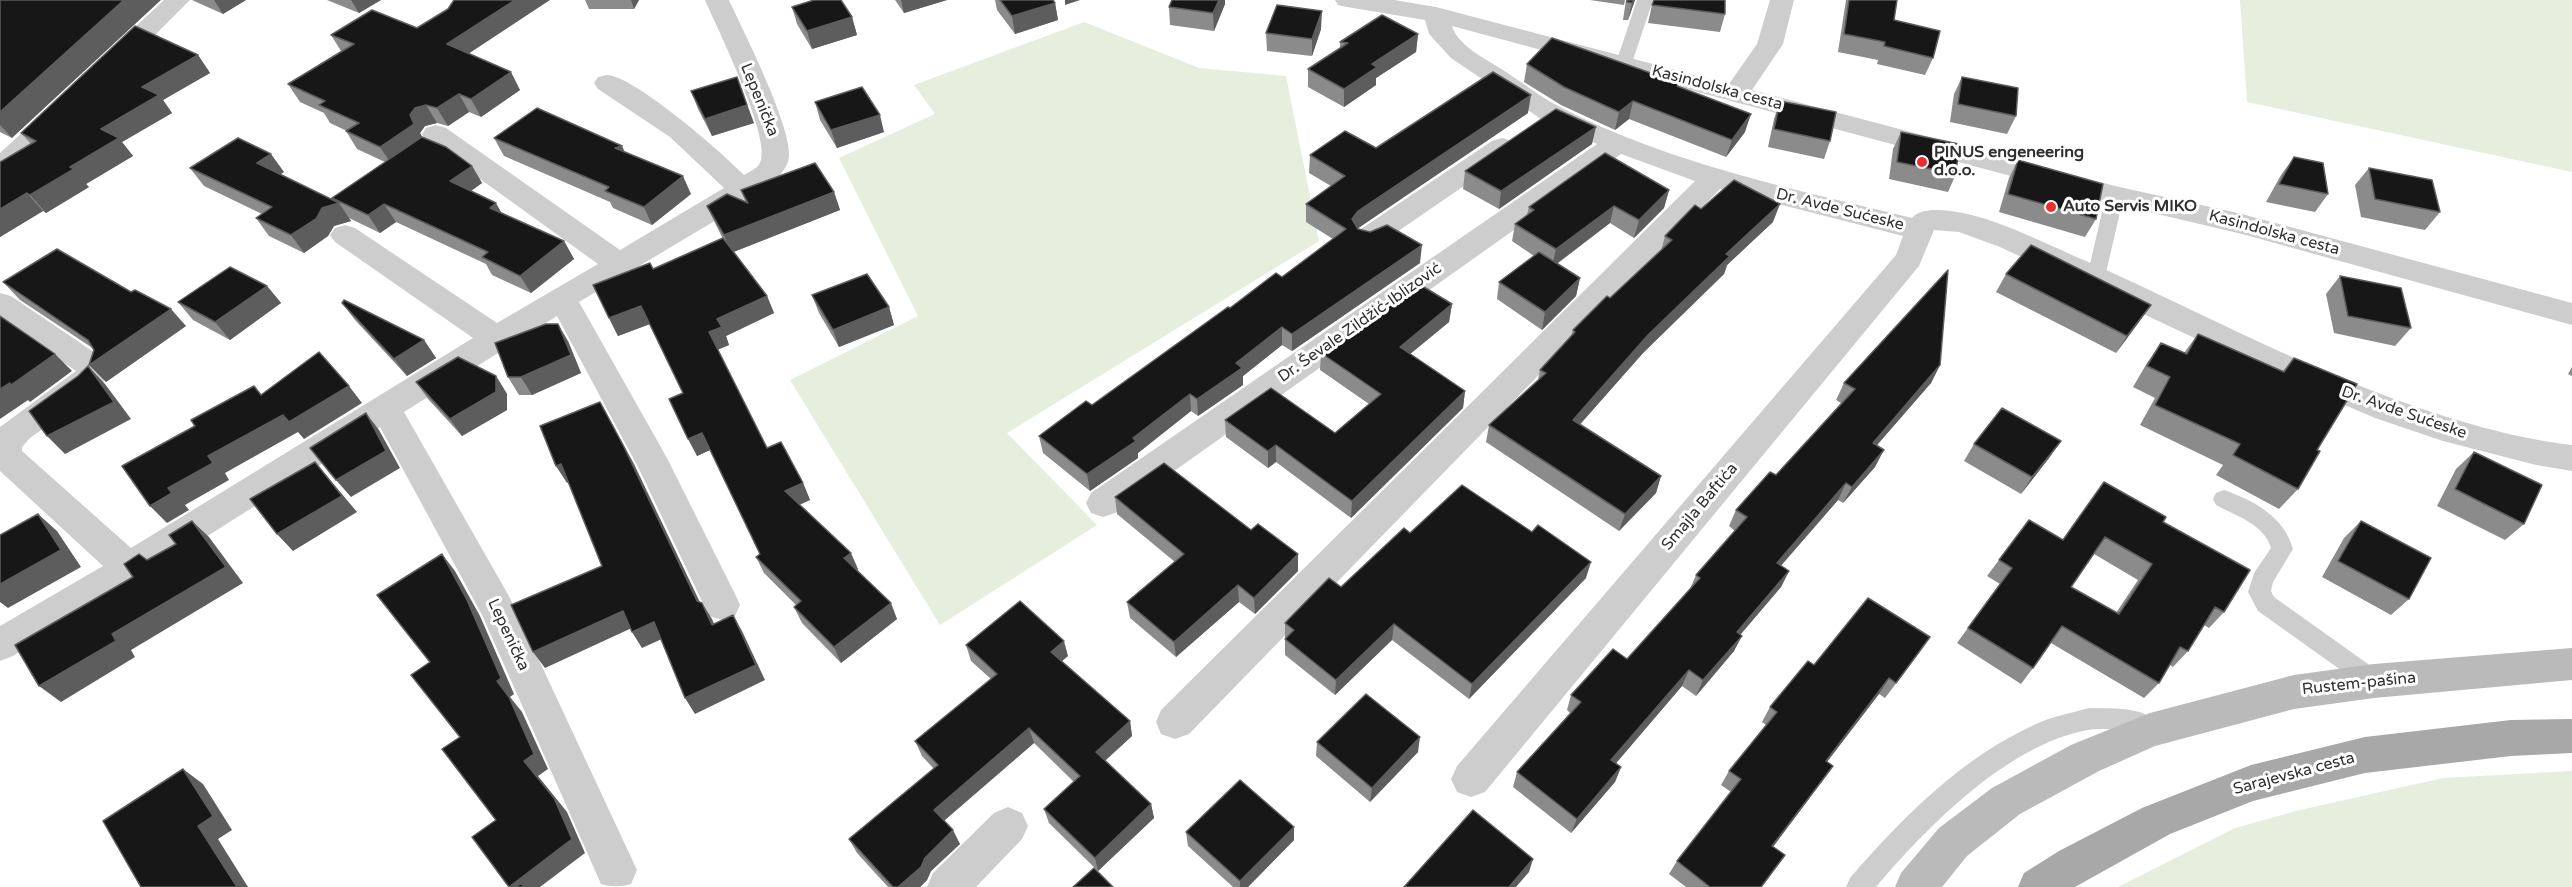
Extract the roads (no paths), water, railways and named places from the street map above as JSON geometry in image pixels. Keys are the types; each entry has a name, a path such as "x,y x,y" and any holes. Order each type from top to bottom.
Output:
{"main road":[{"name":"Rustem-pašina","path":"1916,887 1953,842 2006,801 2085,758 2150,730 2294,692 2374,681 2572,664"},
{"name":"Sarajevska cesta","path":"2039,887 2073,865 2156,821 2251,783 2365,755 2511,738 2572,736"}],"street":[{"path":"0,168 178,0"},
{"name":"Lepenička","path":"0,645 129,568 496,338 743,191 768,172 775,160 776,146 765,110 717,0"},
{"name":"Kasindolska cesta","path":"1347,0 1436,14 2115,195 2242,224 2572,314"},
{"path":"1736,93 1770,44 1782,0"},
{"name":"Dr. Avde Sućeske","path":"1436,14 1442,34 1534,124 1618,143 1714,178 1919,230 1926,221 1941,218 1967,223 2096,277 2337,391 2426,423 2476,438 2572,458"},
{"path":"606,83 649,107 690,138 722,166 743,191"},
{"path":"1368,238 1534,124"},
{"path":"436,134 619,264"},
{"name":"Dr. Ševale Zildžić-Iblizović","path":"1103,503 1618,143"},
{"path":"1175,722 1714,178"},
{"name":"Smajla Baftića","path":"1471,779 1909,259 1919,230"},
{"path":"345,235 496,338"},
{"path":"562,298 655,467 722,605"},
{"path":"0,304 93,367 92,375 83,384 18,429 5,443 5,456 129,568"},
{"name":"Lepenička","path":"386,407 497,609 616,870"},
{"path":"948,887 1008,826"}],"lane":[{"path":"1624,63 1646,0"},
{"path":"2096,277 2115,195"},
{"path":"2224,500 2273,526 2280,539 2282,549 2262,580 2259,592 2266,604 2374,681"},
{"path":"1859,887 1903,836 1975,772 2044,732 2088,719 2134,721 2150,730"}],"place":[{"name":"PINUS engeneering d.o.o.","path":"1922,162"},
{"name":"Auto Servis MIKO","path":"2051,207"}]}
